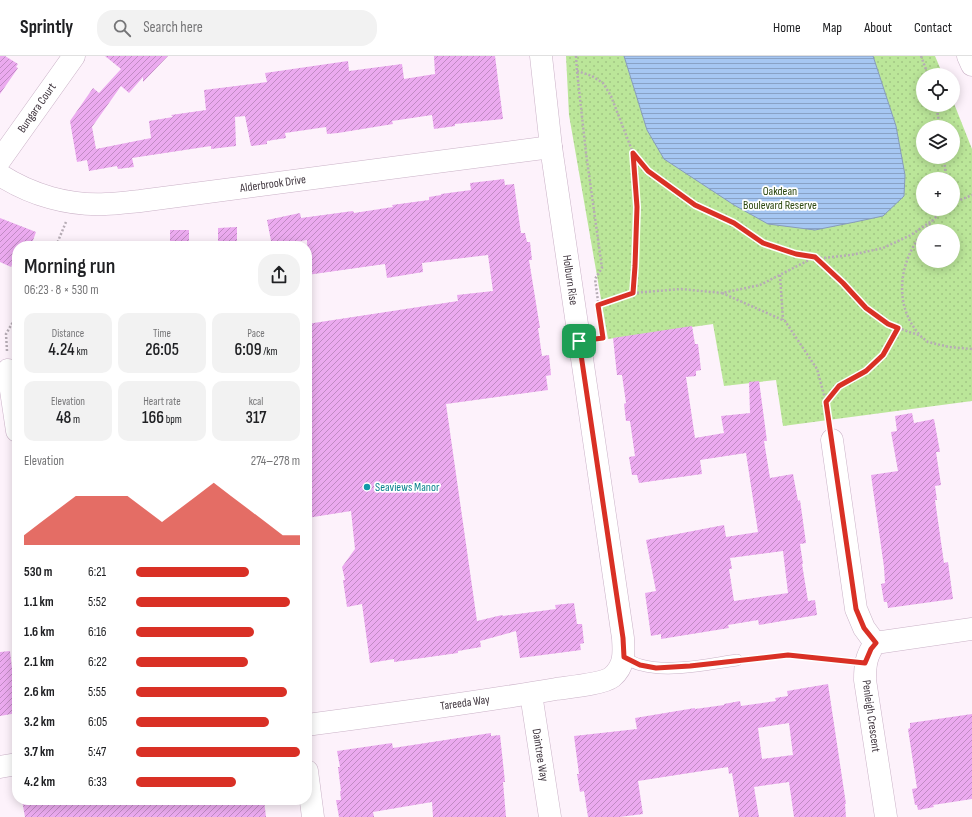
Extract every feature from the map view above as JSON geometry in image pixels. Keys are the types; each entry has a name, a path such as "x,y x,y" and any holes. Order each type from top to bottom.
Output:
{"street":[{"name":"Bungara Court","path":"0,160 74,56"},
{"name":"Holburn Rise","path":"541,56 551,147 623,638 622,663"},
{"path":"968,56 972,65"},
{"name":"Alderbrook Drive","path":"0,175 17,186 44,196 74,203 105,204 140,201 551,147"},
{"path":"8,370 12,397"},
{"path":"832,440 856,609 864,628 876,643 972,629"},
{"name":"Penleigh Crescent","path":"876,643 871,649 865,663 865,680 886,817"},
{"name":"Tareeda Way","path":"312,725 531,694 598,682 611,678 622,663"},
{"name":"Daintree Way","path":"531,694 550,817"},
{"path":"0,767 12,765"},
{"path":"311,805 313,817"}],"lane":[{"path":"622,663 656,668 690,666 737,660"}],"path":[{"path":"576,56 586,154 602,268 595,279 603,338 579,341"},
{"path":"921,56 925,68"},
{"path":"577,71 592,76 603,83 611,96 633,153 637,207 633,293"},
{"path":"633,153 648,171 695,205 734,223 763,243 796,254 823,258 851,255 883,248 911,234 933,220"},
{"path":"960,200 972,195"},
{"path":"58,241 74,203"},
{"path":"930,224 937,216"},
{"path":"916,242 908,259 902,281 903,306 911,325 919,335 928,342 949,347 972,349"},
{"path":"598,305 633,293 681,290 722,293 760,285 815,257"},
{"path":"815,257 843,283 866,308 888,324 919,335"},
{"path":"780,275 783,320"},
{"path":"722,293 785,321 816,369 826,402 832,440"},
{"path":"8,370 6,334 12,324"},
{"path":"826,402 839,386 866,371 883,355 898,328"},
{"path":"737,660 788,655 865,663"}],"green space":[{"name":"Oakdean Boulevard Reserve","path":"566,56 935,56 940,68 916,68 916,112 957,112 972,149 972,401 783,426 776,380 724,386 713,324 608,339 569,115"}],"water":[{"path":"624,56 873,56 896,126 905,175 904,196 883,216 855,222 815,230 768,224 734,205 664,159 647,130"}],"building":[{"path":"0,56 5,56 18,64 16,67 18,68 0,94"},
{"path":"105,56 168,56 143,82 143,77 129,93 121,86 92,127 96,149 151,138 149,121 173,117 171,115 206,110 204,90 267,82 265,73 348,61 349,71 402,64 404,79 435,74 434,56 495,56 503,119 455,124 455,126 434,129 432,115 392,121 393,124 338,133 327,134 326,127 285,133 286,138 267,141 267,144 251,146 245,116 235,117 236,146 211,149 211,146 132,158 134,167 118,169 117,166 89,171 87,160 77,162 70,121 93,88 99,93 121,69"},
{"path":"504,179 505,185 514,184 521,233 525,233 527,242 530,242 532,260 529,260 540,328 538,328 542,356 549,355 551,375 546,376 548,390 446,404 477,621 502,615 556,609 555,605 574,603 577,624 582,624 584,643 580,644 581,650 520,658 516,631 480,641 481,647 458,651 458,653 394,662 394,659 370,663 362,604 347,607 343,580 345,580 342,567 355,549 351,511 312,517 312,323 458,301 457,295 493,291 488,255 422,263 423,272 387,278 385,264 312,274 312,241 271,241 267,220 300,213 301,218 353,211 354,213 393,207 392,205 429,200 429,197 441,194 471,190 470,183"},
{"path":"0,218 36,232 33,241 12,241 11,267 0,262"},
{"path":"237,227 237,241 218,241 218,228"},
{"path":"170,230 189,230 189,241 170,241"},
{"path":"692,326 695,344 698,344 701,370 696,371 696,376 686,377 695,438 724,433 721,416 750,413 749,382 759,381 767,441 764,441 770,478 793,474 798,501 800,500 806,543 800,544 808,601 815,600 817,615 759,625 758,620 728,625 729,628 661,639 661,634 651,636 645,593 656,591 646,540 724,525 726,537 758,532 746,453 700,460 702,474 639,483 637,475 632,475 629,457 635,456 630,421 626,421 624,404 626,403 622,375 617,375 613,338","holes":["783,551 788,593 734,601 729,569 732,569 730,558"]},
{"path":"912,413 914,423 934,419 940,452 936,452 941,485 935,486 937,500 935,500 944,563 948,562 953,599 888,608 887,602 884,602 881,584 885,583 884,567 871,475 898,471 891,432 897,431 895,416"},
{"path":"10,651 12,669 12,714 0,716 0,652"},
{"path":"828,684 846,804 846,817 794,817 789,782 754,787 759,817 739,817 732,773 729,774 728,767 638,781 643,814 619,817 588,817 584,791 580,792 574,736 637,729 635,718 695,708 724,705 740,701 741,706 776,701 775,698 788,696 787,691","holes":["789,723 793,755 762,759 758,728"]},
{"path":"972,714 972,799 933,805 934,807 918,810 917,805 915,805 912,789 917,788 908,729 910,728 910,723"},
{"path":"491,733 491,736 500,735 505,782 503,782 506,817 433,817 432,802 373,812 374,817 339,817 336,800 341,800 341,791 338,767 340,767 337,751 392,743 393,748"},
{"path":"23,805 265,805 266,817 25,817"}],"place":[{"name":"Seaviews Manor","path":"367,487"}],"route":[{"path":"633,153 648,171 695,205 734,223 763,243 796,254 815,257 843,283 866,308 888,324 898,328 883,355 866,371 839,386 826,402 856,609 864,628 876,643 871,649 865,663 788,655 690,666 656,668 640,665 624,657 623,638 579,341 603,338 598,305 633,293 637,207 633,153"}]}
